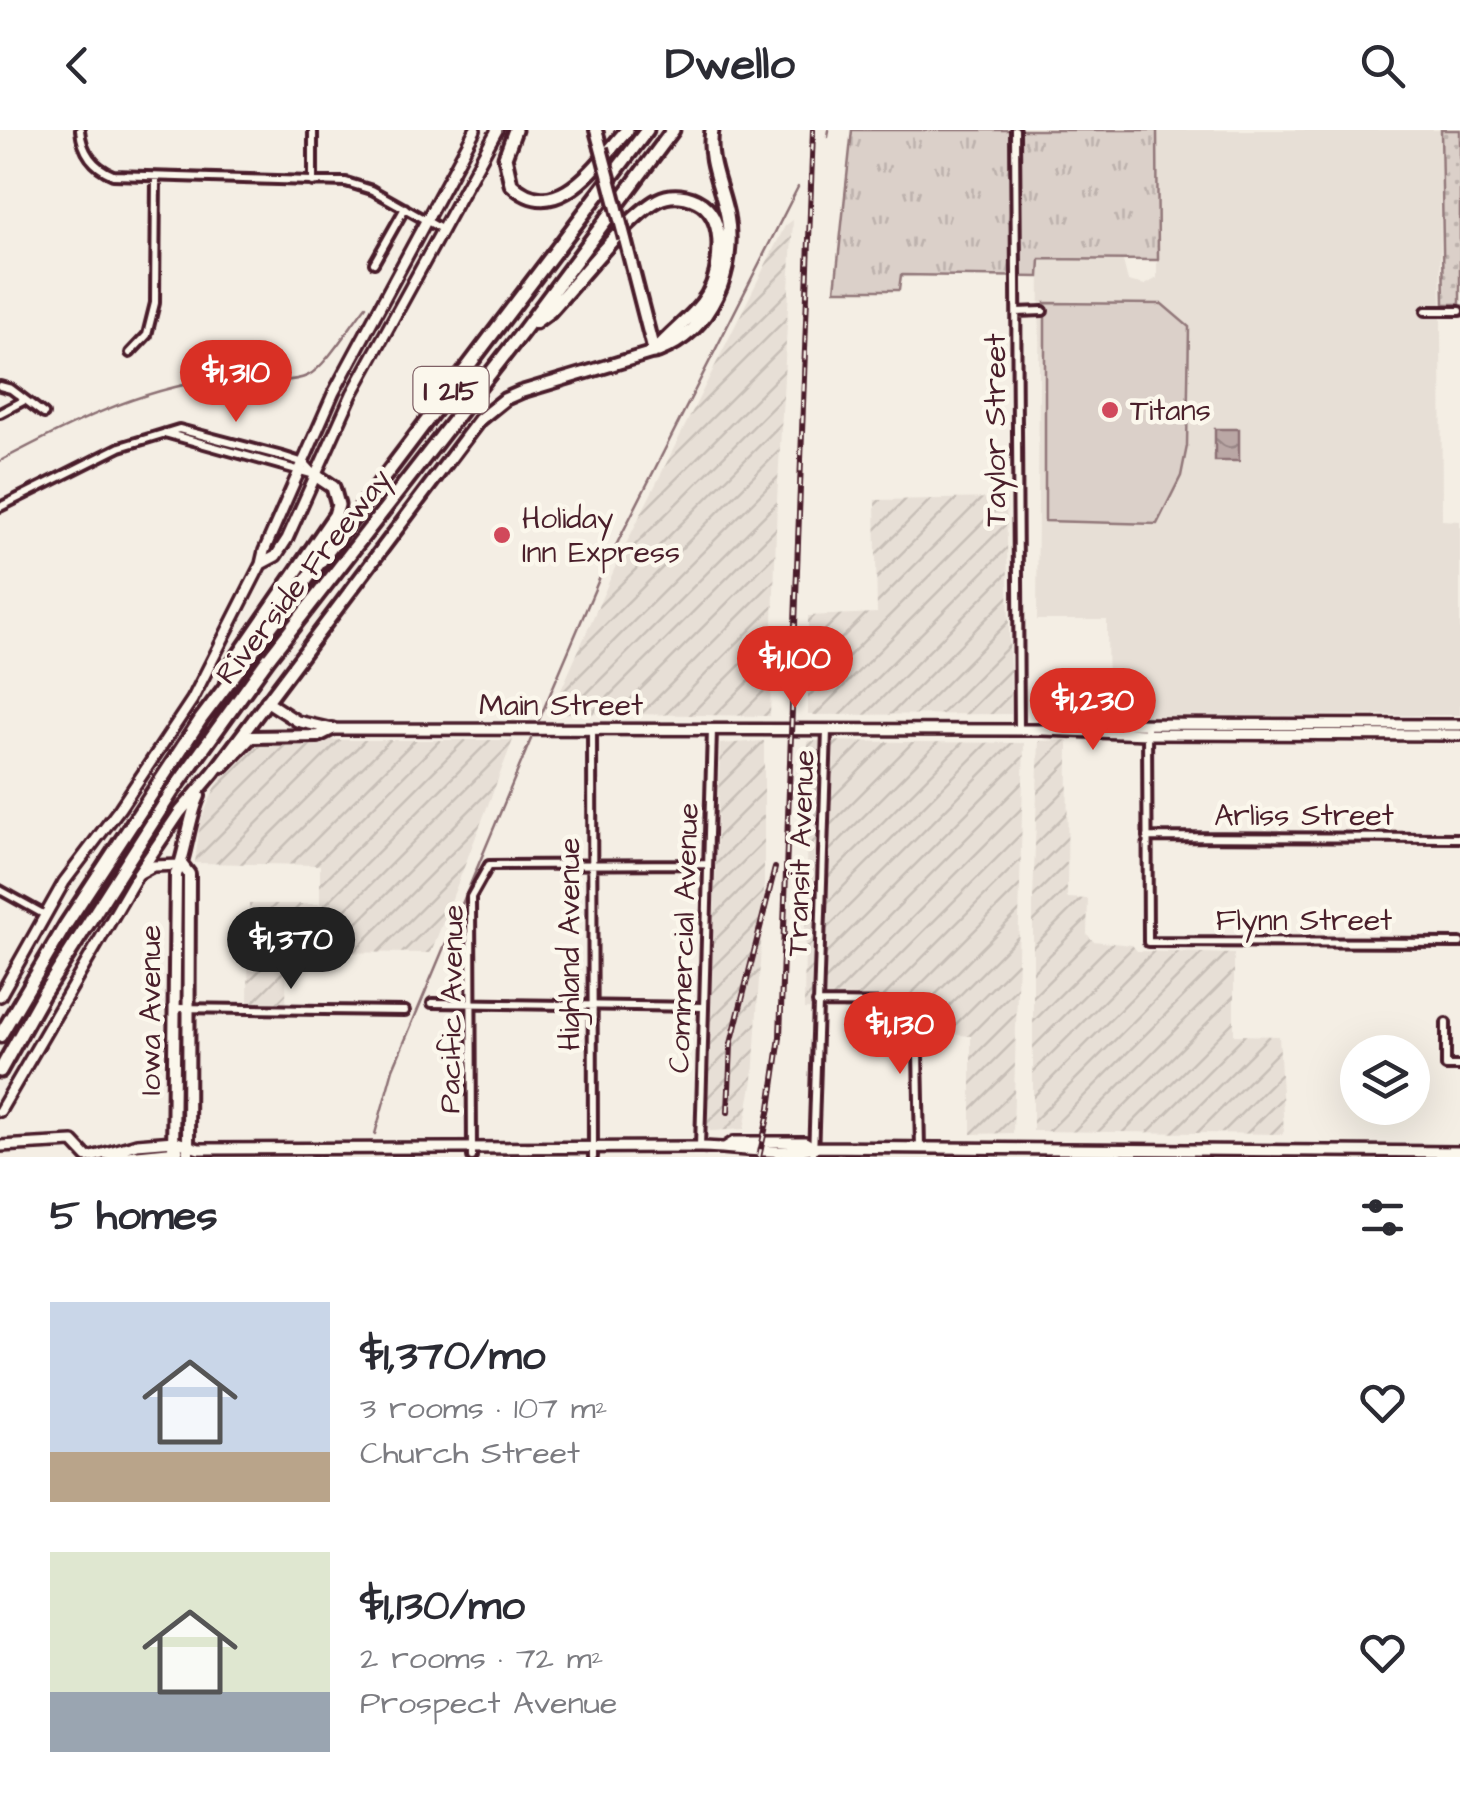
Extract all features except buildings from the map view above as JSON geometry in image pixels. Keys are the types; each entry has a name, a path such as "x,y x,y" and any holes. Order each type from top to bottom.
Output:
{"highway":[{"path":"516,130 504,157 511,184 532,198 551,200 576,187 627,130"},
{"name":"Riverside Freeway","path":"0,1036 64,926 201,719 647,130"},
{"name":"Riverside Freeway","path":"0,1071 52,980 172,792 268,658 524,330 673,130"},
{"path":"654,352 677,342 698,324 716,297 727,266 729,230 711,157 712,130"},
{"path":"524,330 550,311 640,213 666,197 685,197 701,204 713,217 719,239 718,265 700,308 654,352"},
{"path":"201,719 209,699 334,515 338,504 333,487 315,474"}],"main road":[{"path":"0,996 64,882 120,808 206,677 262,564 264,550 334,392 475,130"},
{"path":"262,564 276,556 287,538 352,394 498,130"},
{"path":"0,1111 138,874 180,812 478,420 521,392 654,352 596,130"},
{"name":"Main Street","path":"266,701 297,720 332,730 1043,730 1460,725"},
{"name":"Main Street","path":"1147,729 1460,735"},
{"path":"214,772 228,764 251,737 318,736 332,730"},
{"name":"Iowa Avenue","path":"188,1152 176,874 182,865 186,830 203,786"},
{"path":"138,874 153,866 182,865"},
{"name":"Iowa Avenue","path":"173,1151 181,1008"},
{"path":"0,1146 72,1142 90,1157 173,1151 593,1152 726,1148 734,1142 804,1142 813,1152 1460,1152"}],"street":[{"path":"80,130 86,152 104,172 123,178 346,182 372,190 443,230"},
{"path":"313,130 313,182"},
{"name":"Taylor Street","path":"1015,130 1019,730"},
{"path":"130,354 147,335 155,303 156,178"},
{"path":"374,264 406,208"},
{"path":"1017,312 1043,311"},
{"path":"1426,311 1460,311"},
{"path":"0,386 11,389 44,414"},
{"path":"0,413 25,400"},
{"path":"0,508 120,447 180,430 315,474"},
{"path":"1147,729 1148,836"},
{"name":"Highland Avenue","path":"592,730 593,1152"},
{"name":"Commercial Avenue","path":"700,1147 712,730"},
{"name":"Transit Avenue","path":"813,1152 827,730"},
{"name":"Arliss Street","path":"1148,836 1460,838"},
{"name":"Flynn Street","path":"1148,836 1148,942 1460,943"},
{"path":"590,865 707,864"},
{"name":"Pacific Avenue","path":"472,1152 471,897 489,865 590,865"},
{"path":"0,890 45,914"},
{"path":"432,1002 703,1007"},
{"path":"817,1003 916,1004 920,1152"},
{"path":"181,1008 405,1011"},
{"path":"1446,1023 1446,1066 1460,1066"}],"shaded area":[{"path":"1157,130 1440,130 1442,520 1460,521 1460,715 1108,716 1107,620 1037,620 1040,259 1123,261 1128,281 1145,285 1157,278"},
{"path":"793,220 777,500 770,716 551,713 622,552 785,226"},
{"path":"1006,498 1011,714 808,715 808,616 877,613 875,500"},
{"path":"252,740 513,740 431,953 287,952 286,1005 248,1005 249,904 320,904 320,865 195,863 200,822 216,786"},
{"path":"1068,740 1067,898 1088,899 1087,934 1093,941 1132,945 1137,951 1234,954 1234,1035 1279,1036 1284,1134 1033,1131 1033,899 1039,741"},
{"path":"764,741 764,894 753,1080 744,1129 710,1131 707,1126 720,744"},
{"path":"808,741 1024,743 1013,1133 971,1134 971,1036 928,1032 926,1014 804,1009"}],"green space":[{"path":"852,130 1157,130 1158,260 1040,259 1039,277 901,275 899,290 835,290"},
{"path":"1441,130 1460,130 1460,304 1444,304"},
{"path":"1045,303 1162,304 1189,327 1187,446 1181,476 1157,524 1045,521"}],"water":[{"path":"1215,429 1239,429 1239,461 1215,461"}],"waterway":[{"path":"828,137 829,130"},
{"path":"539,720 600,577 798,187"},
{"path":"0,461 130,400 186,384 225,378 287,380 307,376 330,355 366,306"},
{"path":"375,1134 393,1069 531,739"}],"railway":[{"path":"759,1157 780,1037 813,130"},
{"path":"728,1112 731,1044 775,868"}],"place":[{"name":"Titans","path":"1110,410"},
{"name":"Holiday Inn Express","path":"502,535"}]}
